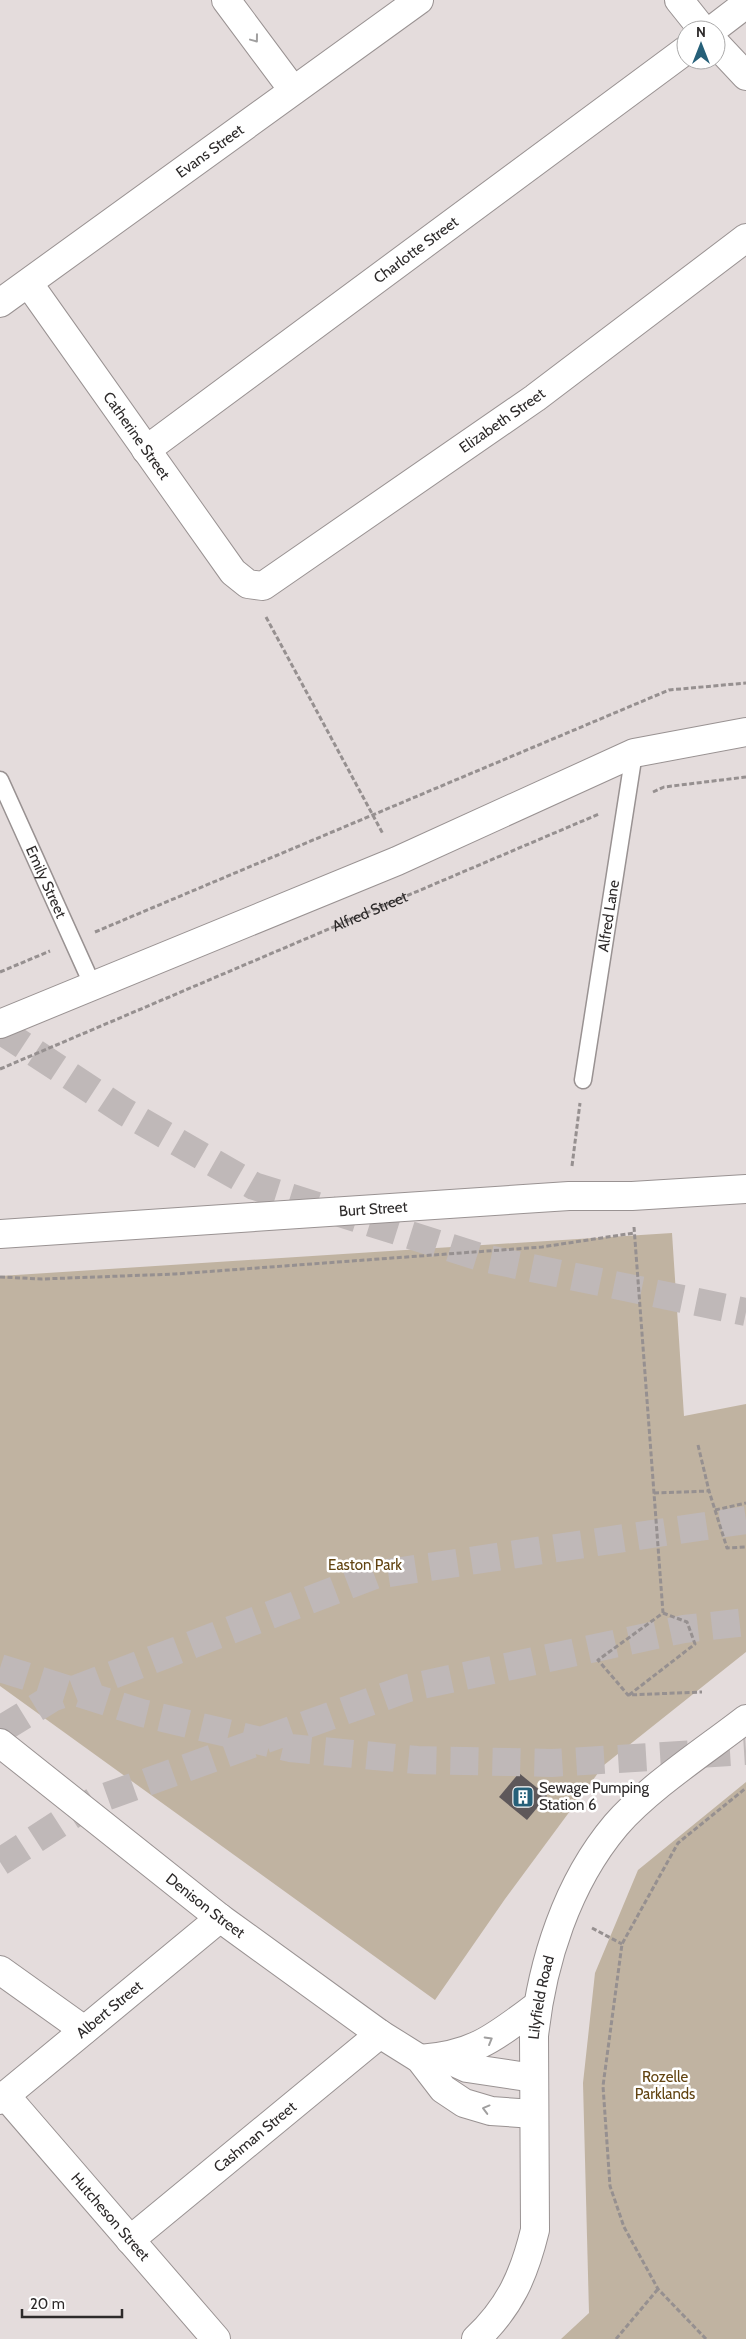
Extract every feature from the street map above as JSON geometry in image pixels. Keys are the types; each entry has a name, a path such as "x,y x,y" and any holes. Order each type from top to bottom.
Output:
{"street":[{"path":"226,0 293,90"},
{"name":"Evans Street","path":"0,303 29,284 419,0"},
{"path":"679,0 696,20"},
{"path":"725,20 746,4"},
{"path":"726,55 746,76"},
{"name":"Charlotte Street","path":"146,450 676,57"},
{"name":"Elizabeth Street","path":"248,584 263,586 535,398 746,238"},
{"name":"Catherine Street","path":"29,284 234,572 248,584"},
{"path":"0,1024 92,984 397,861 634,753 746,732"},
{"name":"Burt Street","path":"0,1234 569,1196 632,1196 746,1188"},
{"name":"Lilyfield Road","path":"476,2339 491,2325 516,2289 529,2255 535,2230 534,2078 538,2005 549,1959 564,1914 587,1866 617,1824 640,1802 746,1719"},
{"name":"Denison Street","path":"0,1743 220,1918 380,2034 432,2058 467,2068 534,2078"},
{"name":"Albert Street","path":"3,2098 220,1918"},
{"path":"0,1970 84,2030"},
{"path":"432,2058 470,2050 501,2032 538,2005"},
{"name":"Cashman Street","path":"130,2240 380,2034"},
{"name":"Denison Street","path":"432,2058 443,2089 464,2103 491,2112 534,2114"},
{"name":"Hutcheson Street","path":"3,2098 216,2339"}],"lane":[{"name":"Alfred Lane","path":"583,1080 634,753"},
{"name":"Emily Street","path":"0,780 92,984"}],"path":[{"path":"248,584 397,861"},
{"path":"0,972 669,690 746,683"},
{"name":"Alfred Street","path":"0,1069 664,787 746,777"},
{"path":"569,1196 583,1080"},
{"path":"632,1196 663,1613"},
{"path":"0,1278 42,1279 175,1274 532,1248 634,1233"},
{"path":"698,1444 709,1491 727,1548 746,1547"},
{"path":"654,1493 709,1491"},
{"path":"715,1510 746,1503"},
{"path":"628,1695 598,1660 663,1613"},
{"path":"628,1695 695,1644 687,1622 663,1613"},
{"path":"628,1695 702,1692"},
{"path":"706,2339 658,2289 624,2227 610,2186 603,2086 622,1944 678,1843 746,1788"},
{"path":"616,2339 658,2289"}],"green space":[{"name":"Easton Park","path":"672,1233 684,1416 746,1404 746,1652 604,1765 505,1899 435,2000 0,1686 0,1276"},
{"name":"Rozelle Parklands","path":"746,1782 746,2339 561,2339 589,2313 583,2083 595,1973 638,1870"}],"building":[{"name":"Sewage Pumping Station 6","path":"519,1773 547,1796 527,1820 499,1797"}],"tunnel":[{"path":"0,1030 125,1112 254,1186 483,1258 746,1312"},
{"path":"0,1730 52,1698 375,1575 746,1520"},
{"path":"0,1862 94,1801 408,1688 684,1629 746,1622"},
{"path":"0,1668 142,1713 290,1748 417,1760 552,1763 746,1751"}],"place":[{"name":"Sewage Pumping Station 6","path":"523,1797"}]}
